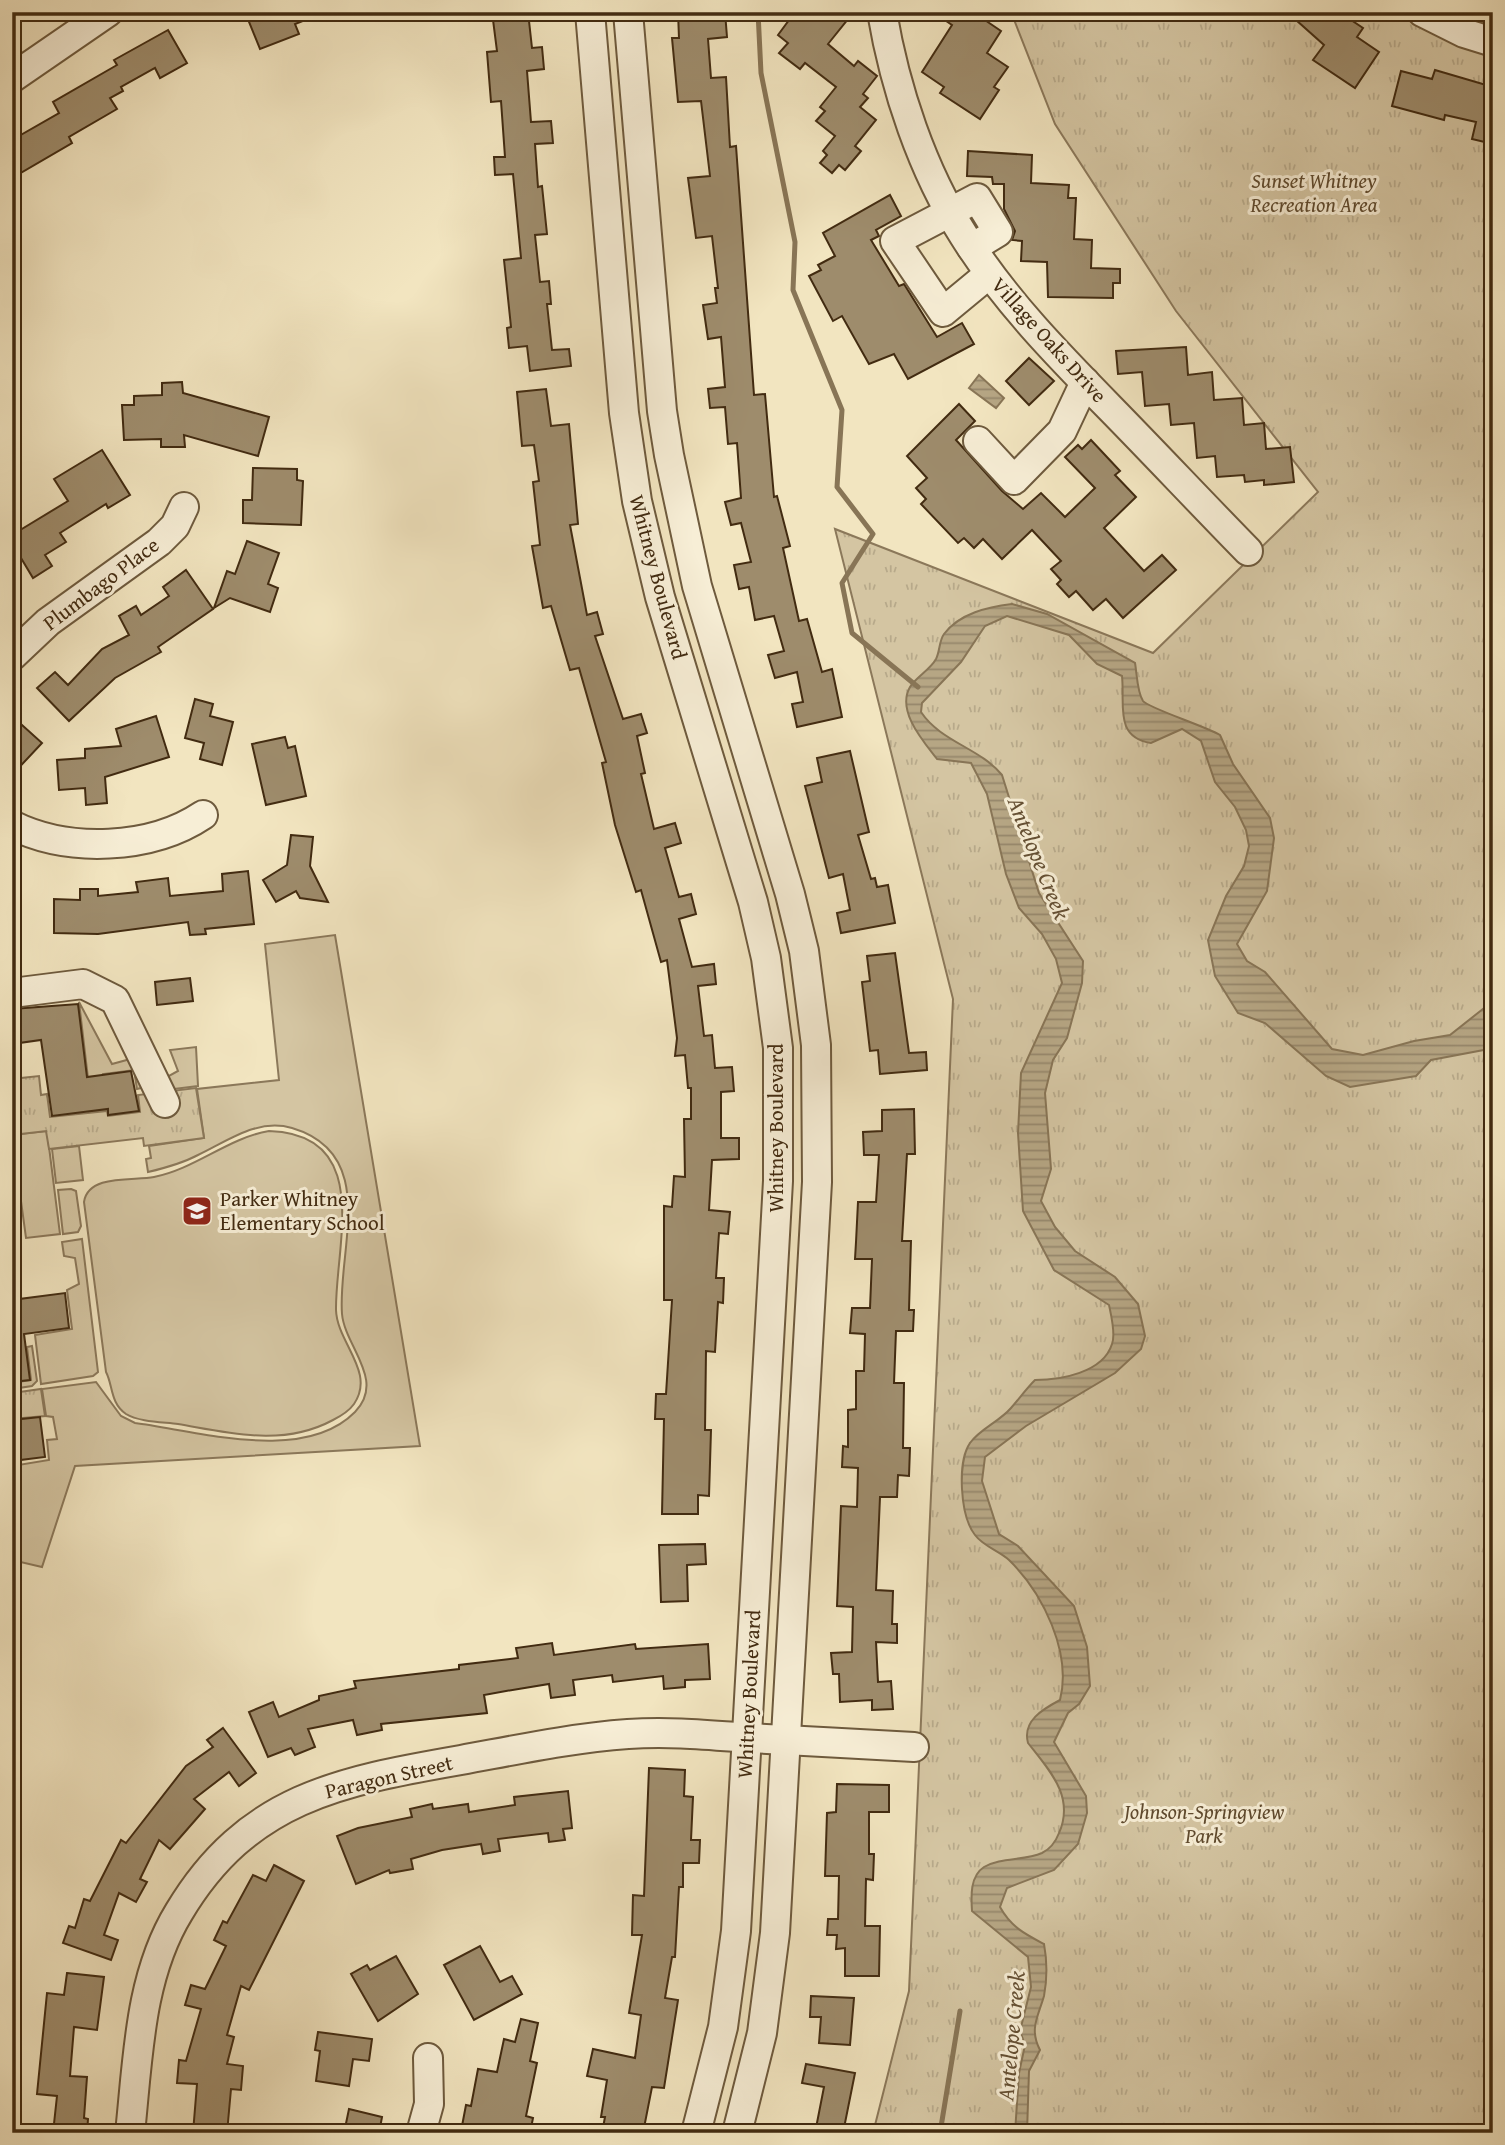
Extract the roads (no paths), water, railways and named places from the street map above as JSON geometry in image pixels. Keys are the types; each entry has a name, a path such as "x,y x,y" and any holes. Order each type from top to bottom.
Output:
{"street":[{"path":"12,78 108,12"},
{"name":"Whitney Boulevard","path":"590,12 624,413 637,501 660,597 753,902 766,958 778,1048 778,1181 732,1970 723,2027 696,2133"},
{"name":"Whitney Boulevard","path":"628,12 662,411 676,497 697,586 790,894 804,951 816,1045 819,1135 771,1976 762,2033 737,2133"},
{"name":"Village Oaks Drive","path":"882,12 901,92 951,213 989,274 1016,308 1085,382 1248,551"},
{"path":"1422,12 1464,33 1493,42"},
{"path":"951,213 895,241 943,313 989,274"},
{"path":"978,441 1014,480 1062,431 1085,382"},
{"name":"Plumbago Place","path":"12,656 56,616 159,542 175,526 184,507"},
{"path":"12,825 53,840 104,843 173,832 203,815"},
{"path":"12,993 83,984 114,1000 165,1103"},
{"name":"Paragon Street","path":"130,2133 141,2026 164,1939 178,1913 213,1865 267,1819 330,1787 364,1778 565,1742 660,1733 914,1747"},
{"path":"421,2133 429,2105 428,2058"}],"waterway":[{"path":"758,12 761,73 795,242 793,290 842,410 837,487 873,534 842,583 852,633 918,687"},
{"path":"940,2133 960,2011"}],"place":[{"name":"Parker Whitney Elementary School","path":"197,1211"}],"park label":[{"name":"Sunset Whitney Recreation Area","path":"1314,193"},
{"name":"Johnson-Springview Park","path":"1204,1824"}],"water label":[{"name":"Antelope Creek","path":"1039,858"},
{"name":"Antelope Creek","path":"1011,2036"}]}
